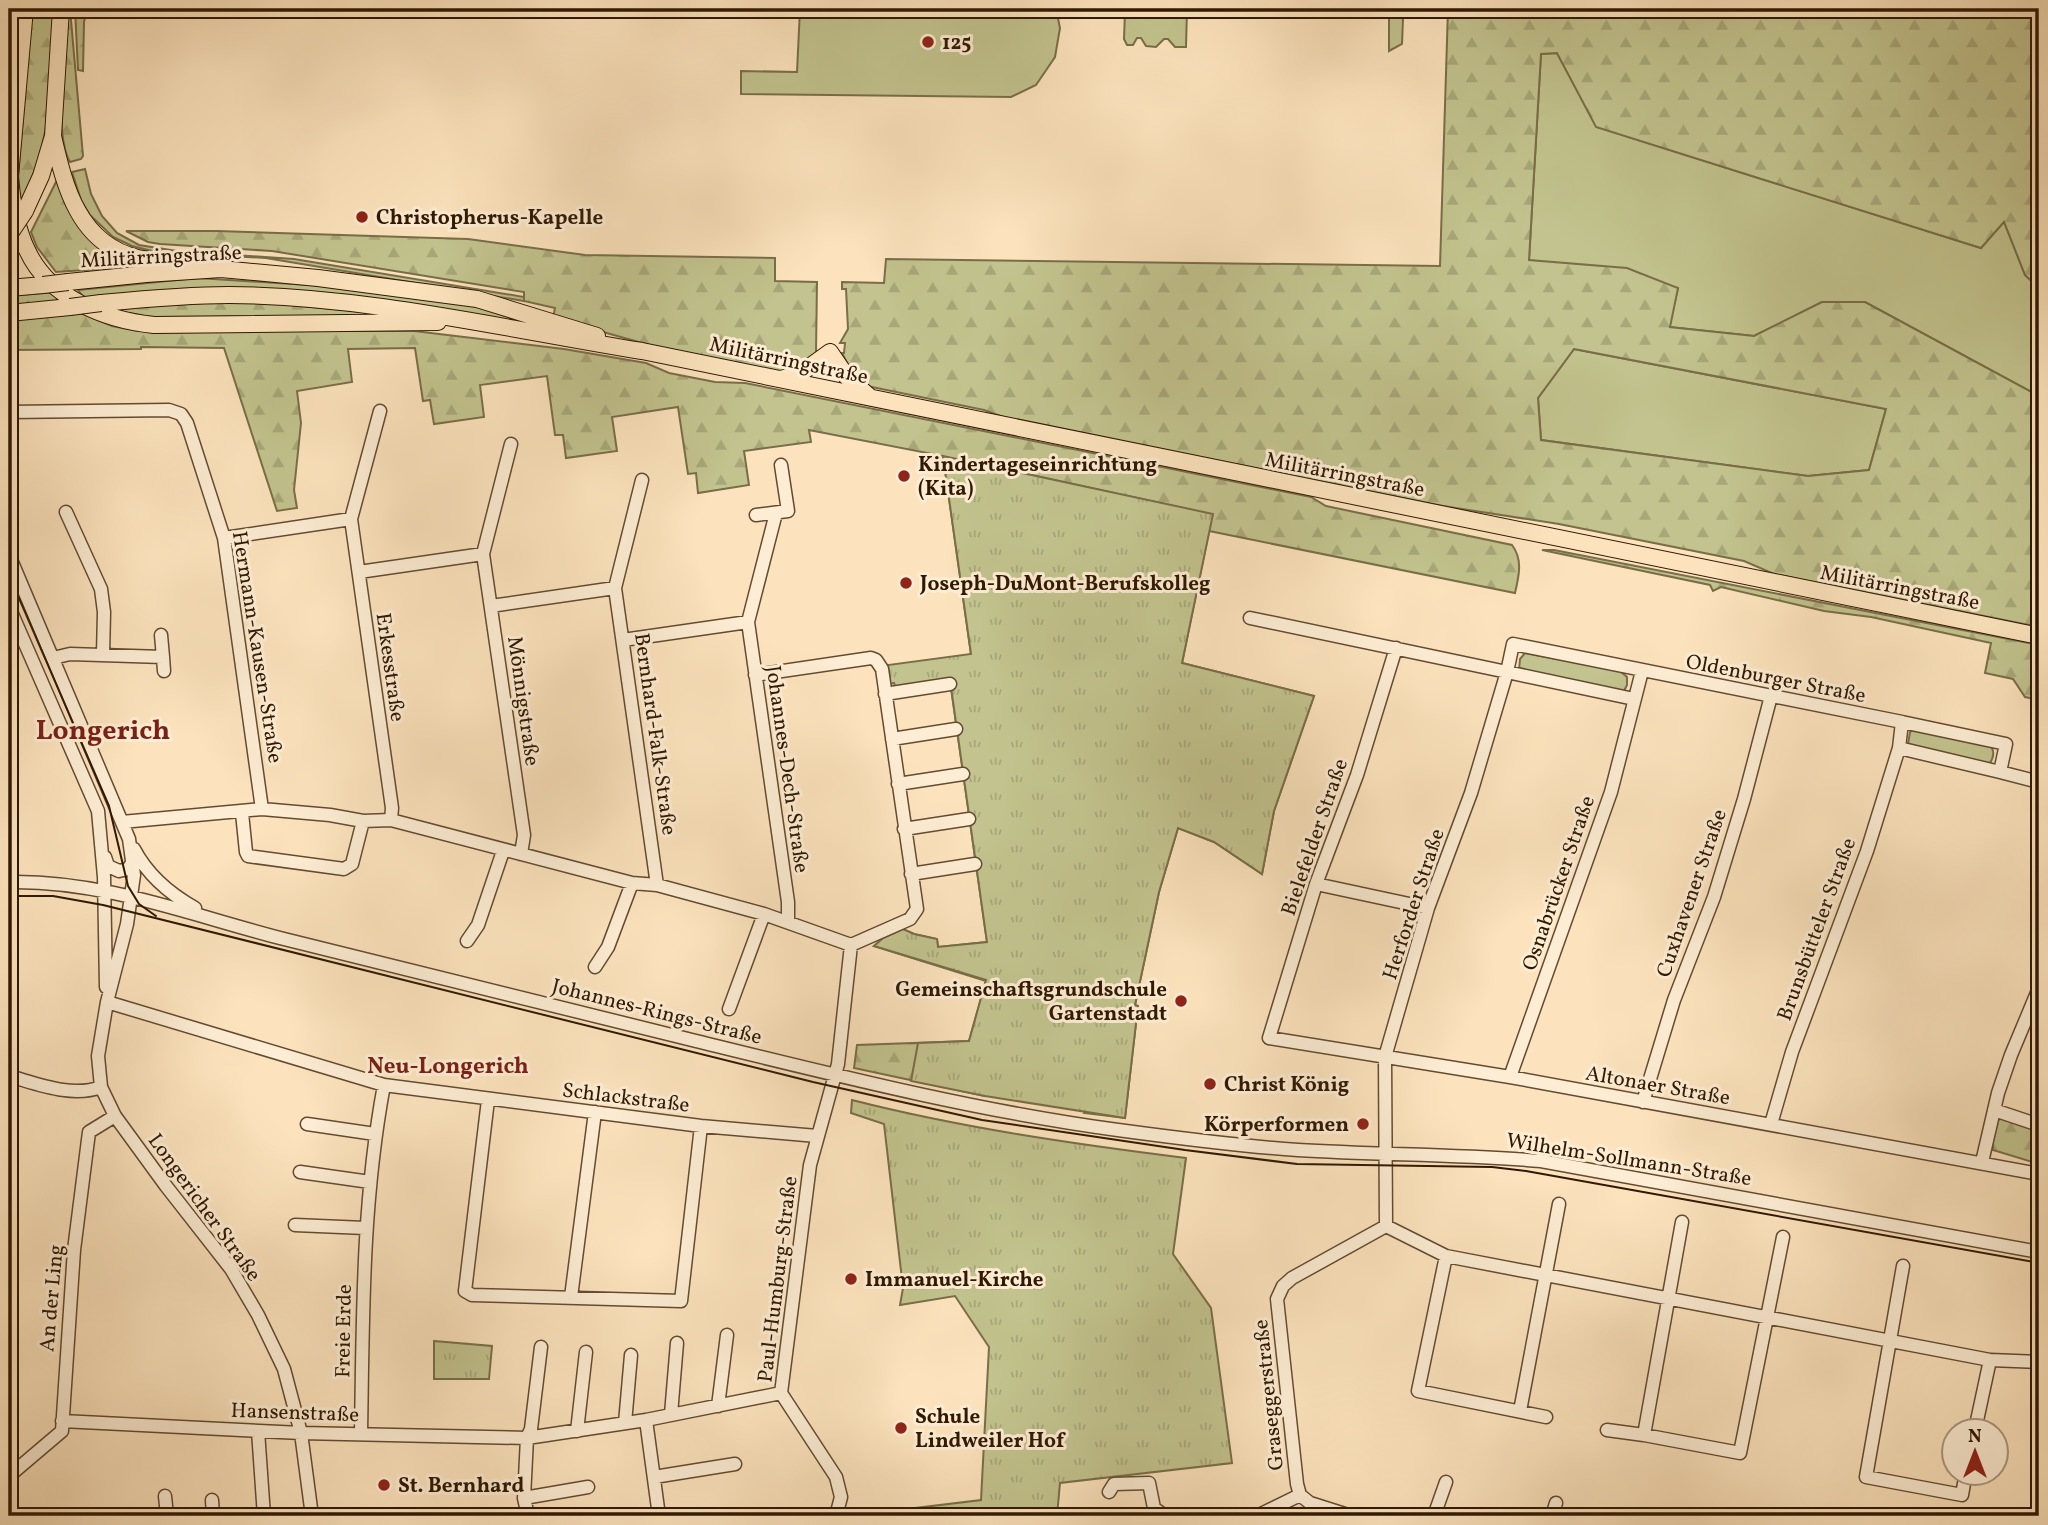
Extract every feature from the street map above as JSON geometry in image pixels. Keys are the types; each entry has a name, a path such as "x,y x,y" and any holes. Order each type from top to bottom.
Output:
{"main road":[{"path":"25,9 10,165 12,197 19,232 28,253 49,280 69,297 113,318 154,325 410,324 465,321"},
{"path":"10,234 25,211 41,176 53,136 61,9"},
{"path":"53,136 76,210 100,240 139,258 221,269"},
{"name":"Militärringstraße","path":"9,288 221,269 477,299 642,351"},
{"name":"Militärringstraße","path":"9,313 176,296 261,296 385,307 642,351 2039,636"},
{"path":"525,332 529,314"},
{"path":"779,380 801,373 830,352 847,377 872,399"}],"street":[{"name":"Hermann-Kausen-Straße","path":"9,412 169,410 180,414 187,423 224,538 262,809"},
{"name":"Erkesstraße","path":"380,411 351,519 392,808 391,820"},
{"name":"Mönnigstraße","path":"511,444 483,554 524,835 521,854"},
{"name":"Johannes-Dech-Straße","path":"780,465 788,511 776,513 748,622 788,902 788,922"},
{"name":"Bernhard-Falk-Straße","path":"642,480 615,588 657,885"},
{"path":"66,512 101,589 104,612 103,655"},
{"path":"756,515 776,513"},
{"path":"224,538 351,519"},
{"path":"359,572 483,554"},
{"name":"Longericher Straße","path":"9,555 129,839 134,860 132,898 107,1002 98,1056 101,1087 115,1116 231,1269 284,1369 301,1433 312,1516"},
{"path":"491,606 615,588"},
{"name":"Longericher Straße","path":"9,607 98,811 102,847 107,1002"},
{"path":"1250,618 1634,699 1642,671"},
{"path":"623,640 748,622"},
{"path":"160,635 164,671"},
{"name":"Oldenburger Straße","path":"1507,672 1513,644 1902,722 2006,744 2000,772"},
{"name":"Bielefelder Straße","path":"1269,1038 1316,884 1357,775 1396,648"},
{"path":"53,658 70,654 163,657"},
{"path":"122,822 242,813 262,809 363,821 391,820 503,851 632,883 657,885 764,914 851,946 914,916 917,909 882,669 876,660 871,658 755,675"},
{"name":"Herforder Straße","path":"1386,1226 1385,1057 1428,908 1471,793 1507,672"},
{"path":"886,694 950,684"},
{"name":"Cuxhavener Straße","path":"1643,1102 1674,1000 1714,897 1744,799 1771,696"},
{"name":"Osnabrücker Straße","path":"1510,1077 1611,792 1634,699"},
{"path":"1902,722 1899,748 2039,782"},
{"path":"892,739 956,729"},
{"name":"Brunsbütteler Straße","path":"1771,1124 1792,1052 1867,851 1899,748"},
{"path":"898,784 963,774"},
{"path":"242,813 248,856 344,869 352,864 363,821"},
{"path":"904,829 969,819"},
{"path":"129,839 139,859 157,880 177,898 214,918"},
{"path":"102,847 106,861 112,869 124,871 134,860"},
{"path":"82,887 93,876 102,847"},
{"path":"467,941 478,925 503,851"},
{"path":"911,874 975,864"},
{"name":"Johannes-Rings-Straße","path":"9,882 54,883 159,902 279,938 835,1074 1041,1119 1208,1140"},
{"path":"595,967 608,947 632,883"},
{"path":"1316,884 1428,908"},
{"path":"729,1009 764,914"},
{"name":"Paul-Humburg-Straße","path":"836,1516 841,1497 836,1477 781,1393 807,1184 817,1136 835,1074 851,946"},
{"path":"1982,1162 2011,1055 2039,988"},
{"name":"Schlackstraße","path":"107,1002 384,1085 701,1126 817,1136"},
{"name":"Altonaer Straße","path":"1269,1038 1510,1077 2039,1174"},
{"path":"9,1076 76,1092 101,1087"},
{"name":"Freie Erde","path":"360,1434 365,1228 375,1134 384,1085"},
{"path":"488,1100 465,1291 472,1295 681,1301 701,1126"},
{"path":"1994,1110 2039,1125"},
{"path":"571,1297 595,1112"},
{"name":"An der Ling","path":"62,1421 74,1250 89,1132 115,1116"},
{"path":"307,1124 375,1134"},
{"name":"Wilhelm-Sollmann-Straße","path":"1208,1140 1295,1150 1488,1156 1541,1161 2039,1252"},
{"path":"300,1172 370,1182"},
{"path":"1520,1411 1559,1204"},
{"path":"1644,1435 1682,1222"},
{"path":"295,1225 365,1228"},
{"path":"1386,1226 1447,1256 1889,1342 1990,1360 2039,1362"},
{"name":"Graseggerstraße","path":"1351,1516 1310,1503 1300,1495 1277,1299 1283,1286 1292,1278 1386,1226"},
{"path":"1607,1430 1740,1453 1783,1237"},
{"path":"1447,1256 1418,1391 1546,1417"},
{"path":"1903,1266 1866,1477 1962,1495 1964,1486"},
{"path":"718,1406 727,1335"},
{"path":"671,1414 677,1343"},
{"path":"528,1516 524,1498 527,1438 531,1429 541,1347"},
{"path":"577,1431 586,1352"},
{"path":"625,1423 631,1355"},
{"path":"1978,1416 1990,1360"},
{"name":"Hansenstraße","path":"62,1421 301,1433 527,1438 646,1420 781,1393"},
{"path":"646,1420 659,1516"},
{"path":"9,1512 9,1475 61,1431 62,1421"},
{"path":"258,1431 264,1516"},
{"path":"654,1477 735,1464"},
{"path":"1434,1516 1446,1482"},
{"path":"1109,1492 1114,1483 1149,1483 1152,1487 1154,1508 1165,1516"},
{"path":"524,1498 588,1487"},
{"name":"Graseggerstraße","path":"1257,1516 1300,1495"},
{"path":"165,1496 167,1516"},
{"path":"212,1500 214,1516"}],"green space":[{"path":"9,9 20,9 9,123"},
{"path":"32,9 56,9 45,133 31,180 20,203 17,188"},
{"path":"70,9 83,156 70,162 62,131 61,87"},
{"path":"75,9 87,9 84,22 83,71 78,70"},
{"name":"125","path":"800,9 1056,9 1060,28 1055,57 1036,85 1011,97 741,94 741,71 797,72"},
{"path":"1187,9 1186,47 1175,47 1168,39 1164,39 1156,47 1146,46 1141,38 1137,38 1133,45 1127,45 1124,39 1125,11"},
{"path":"1448,9 2039,9 2039,288 2025,275 2004,222 1981,248 1596,127 1557,53 1541,54 1529,260 1627,268 1678,288 1670,327 1754,336 1822,302 1865,302 2039,396 2039,627 1774,574 1744,561 1559,524 1443,506 1006,418 984,410 867,386 854,376 842,353 845,343 840,343 848,329 846,289 842,289 842,282 884,283 886,259 1440,266","holes":["1574,349 1886,409 1869,470 1808,476 1541,440 1538,398"]},
{"path":"1389,10 1394,10 1403,19 1402,44 1389,51"},
{"path":"1557,53 1597,127 1981,248 2004,221 2025,275 2039,288 2039,396 1865,302 1822,302 1754,336 1669,327 1678,288 1529,260 1541,54"},
{"path":"85,169 91,194 102,216 117,233 139,245 177,251 294,259 524,297 524,301 266,258 156,252 132,246 113,237 90,215 81,200 72,172"},
{"path":"60,174 82,227 160,265 56,272 37,247 31,232"},
{"path":"126,231 217,231 468,239 585,255 775,258 775,281 817,282 816,352 810,366 783,373 653,346 553,318 555,308 524,301 524,292 272,251 160,244 148,242"},
{"path":"197,278 326,286 466,304 515,321 85,299 78,290"},
{"path":"55,292 62,301 9,307 9,296"},
{"path":"258,302 410,316 153,317 116,311 164,303"},
{"path":"78,312 112,326 138,331 414,331 564,349 646,363 669,373 715,382 745,383 1311,497 1326,506 1512,545 1518,556 1518,580 1515,593 1209,531 1182,663 1314,696 1274,811 1262,874 1214,842 1178,828 1159,892 1135,1005 1138,1006 1125,1118 1084,1113 1171,764 1192,510 959,459 996,786 985,1096 854,1068 857,1045 969,1041 986,981 874,946 883,938 903,929 937,939 938,947 987,942 950,681 971,654 943,456 809,430 811,442 744,451 749,485 698,493 696,473 688,474 678,407 612,417 617,451 566,458 563,435 555,435 547,376 480,385 484,417 434,424 430,400 423,401 415,348 348,349 352,382 297,391 301,423 294,490 297,508 277,511 224,348 9,350 9,319"},
{"path":"1574,349 1886,409 1869,470 1808,476 1541,440 1538,398"},
{"path":"943,456 1213,514 1182,663 1314,696 1274,811 1262,874 1214,842 1178,828 1159,892 1135,1005 1138,1006 1125,1118 985,1096 911,1081 918,1043 969,1041 986,980 874,946 883,938 903,929 937,939 938,947 987,942 950,680 896,688 894,683 890,684 888,665 971,654"},
{"path":"1542,550 1554,550 2039,645 2039,700 2025,697 2013,679 1985,673 1991,643 1871,617 1824,611 1721,587 1713,591 1710,585"},
{"path":"1525,653 1620,671 1627,677 1627,685 1624,691 1519,670 1520,659"},
{"path":"1916,728 1989,743 1993,753 1992,760 1983,765 1908,744 1910,732"},
{"path":"852,1100 1018,1134 1186,1158 1173,1254 1211,1308 1232,1463 1060,1483 1057,1516 897,1516 899,1510 981,1500 989,1347 955,1296 900,1305 903,1288 884,1124 851,1113"},
{"path":"2003,1117 2039,1129 2039,1164 1993,1150 1992,1139 1997,1121"},
{"path":"434,1341 492,1346 489,1379 434,1379"}],"tram line":[{"path":"9,575 109,806 128,886 139,904 156,916"},
{"path":"9,896 53,896 103,905 813,1082 982,1120 1297,1164 1492,1167 1526,1171 2039,1263"}],"place":[{"name":"125","path":"928,42"},
{"name":"Christopherus-Kapelle","path":"362,217"},
{"name":"Kindertageseinrichtung (Kita)","path":"904,476"},
{"name":"Joseph-DuMont-Berufskolleg","path":"906,583"},
{"name":"Gemeinschaftsgrundschule Gartenstadt","path":"1181,1001"},
{"name":"Christ König","path":"1210,1084"},
{"name":"Körperformen","path":"1363,1124"},
{"name":"Immanuel-Kirche","path":"851,1279"},
{"name":"Schule Lindweiler Hof","path":"901,1428"},
{"name":"St. Bernhard","path":"384,1485"}],"district":[{"name":"Longerich","path":"103,729"},
{"name":"Neu-Longerich","path":"448,1065"}]}
